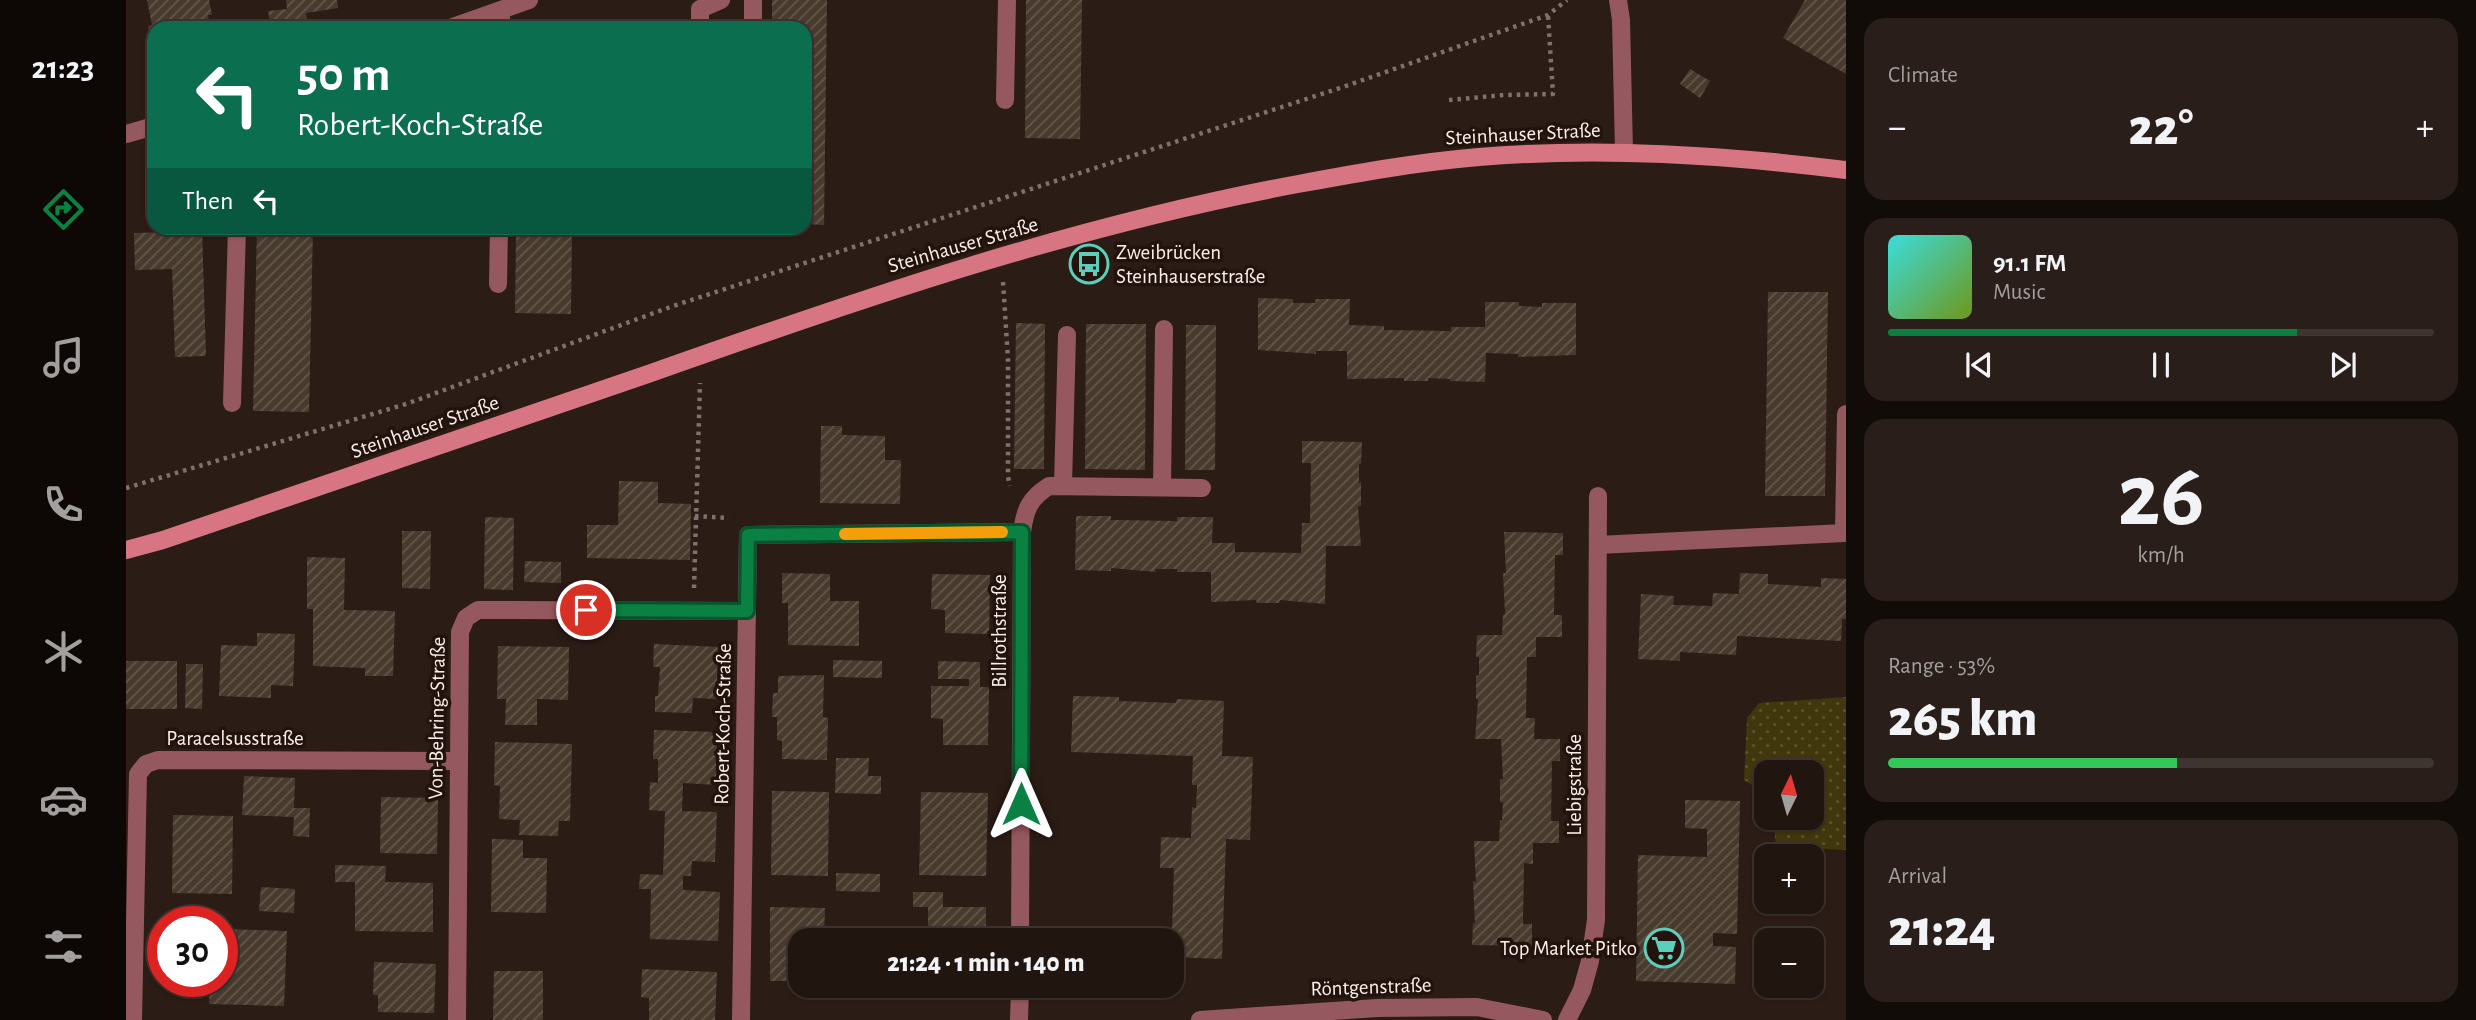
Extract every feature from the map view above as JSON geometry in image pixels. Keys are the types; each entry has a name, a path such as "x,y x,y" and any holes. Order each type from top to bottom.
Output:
{"main road":[{"name":"Steinhauser Straße","path":"126,550 463,439 874,295 1001,256 1224,198 1334,177 1478,157 1624,152 1752,159 1846,170"}],"street":[{"path":"501,19 528,0"},
{"path":"700,21 700,9 720,0"},
{"path":"752,21 753,0"},
{"path":"1005,100 1007,0"},
{"path":"1618,0 1621,20 1624,152"},
{"path":"126,134 147,128"},
{"path":"232,403 237,235"},
{"path":"498,284 499,235"},
{"path":"1162,487 1164,329"},
{"path":"1063,485 1067,335"},
{"path":"1598,545 1844,533 1846,414"},
{"path":"1025,510 1035,495 1049,486 1202,488"},
{"name":"Liebigstraße","path":"1567,1020 1582,990 1590,961 1596,920 1598,496"},
{"name":"Billrothstraße","path":"1020,928 1022,532 1025,510"},
{"name":"Robert-Koch-Straße","path":"741,1020 748,535 1022,532"},
{"name":"Von-Behring-Straße","path":"457,1020 460,632 466,618 478,610 747,611"},
{"name":"Paracelsusstraße","path":"133,1020 131,818 138,774 146,764 159,760 458,761"},
{"path":"1019,1020 1020,998"},
{"name":"Röntgenstraße","path":"1200,1020 1377,1008 1477,1007 1543,1020"}],"path":[{"path":"126,488 406,404 673,306 1343,87 1548,15 1567,0"},
{"path":"1449,100 1553,94 1548,15"},
{"path":"1001,256 1008,359 1008,477 1013,496 1025,510"},
{"path":"694,609 700,356"}],"shaded area":[{"path":"1846,697 1846,850 1824,849 1824,844 1776,844 1774,830 1824,830 1824,760 1754,760 1754,786 1744,780 1747,718 1759,703"}],"building":[{"path":"147,0 209,0 212,15 208,15 209,21 151,21"},
{"path":"286,0 337,0 338,8 306,13 307,21 270,21 268,11 287,9"},
{"path":"772,0 827,0 824,225 812,224 812,21 772,21"},
{"path":"1026,0 1082,0 1080,139 1025,138"},
{"path":"1805,0 1846,0 1846,74 1783,38"},
{"path":"1690,69 1710,81 1700,98 1680,84"},
{"path":"134,233 202,235 206,356 175,357 172,269 135,270"},
{"path":"257,235 313,235 309,412 253,411"},
{"path":"516,235 572,235 571,314 515,313"},
{"path":"1768,292 1828,292 1825,496 1765,496"},
{"path":"1258,298 1293,299 1293,303 1315,303 1316,299 1350,299 1349,325 1384,326 1384,330 1451,331 1451,327 1485,327 1485,302 1519,302 1519,306 1542,307 1542,303 1576,303 1576,355 1518,357 1518,354 1486,353 1485,382 1428,378 1429,381 1404,381 1404,378 1347,379 1347,351 1316,351 1316,354 1258,350"},
{"path":"1016,323 1045,324 1044,469 1014,469"},
{"path":"1086,324 1146,324 1145,470 1085,469"},
{"path":"1186,325 1216,325 1215,470 1185,470"},
{"path":"821,426 842,426 842,435 885,436 885,460 901,460 900,504 820,503"},
{"path":"1302,441 1362,442 1359,464 1361,506 1358,506 1361,546 1326,546 1325,604 1280,600 1279,603 1257,603 1256,600 1211,602 1211,572 1155,569 1156,572 1111,568 1111,571 1075,570 1076,516 1111,516 1111,520 1177,521 1177,517 1213,517 1212,543 1235,543 1235,552 1301,553 1302,523 1310,523 1311,463 1302,463"},
{"path":"619,481 658,482 658,503 691,504 690,560 587,558 587,525 618,525"},
{"path":"485,517 514,518 513,590 484,589"},
{"path":"402,531 431,531 430,589 402,588"},
{"path":"1504,532 1563,533 1563,555 1555,555 1554,615 1562,615 1562,637 1536,637 1536,657 1527,657 1526,718 1535,718 1534,739 1560,739 1560,761 1552,761 1551,821 1559,821 1559,843 1533,843 1533,864 1524,863 1523,924 1532,924 1532,946 1472,945 1473,923 1475,924 1473,881 1476,882 1474,841 1499,841 1500,820 1502,821 1501,739 1475,739 1478,699 1476,676 1479,675 1477,635 1502,635 1505,614 1503,573 1506,573"},
{"path":"307,557 345,558 344,610 395,611 393,676 365,676 365,668 313,666 313,609 307,609"},
{"path":"525,561 561,562 561,583 524,582"},
{"path":"782,573 830,574 830,601 859,601 859,646 788,645 788,603 782,603"},
{"path":"1740,573 1768,574 1768,584 1821,587 1821,578 1846,579 1846,619 1842,619 1841,641 1737,636 1736,655 1680,652 1680,661 1638,659 1641,594 1674,596 1673,605 1712,606 1713,593 1739,594"},
{"path":"932,574 990,575 989,634 945,633 945,610 931,609"},
{"path":"257,633 295,634 293,686 271,685 271,698 219,696 221,645 257,646"},
{"path":"654,644 719,647 717,699 693,698 692,713 655,712 660,667 653,667"},
{"path":"498,646 569,647 568,700 537,699 537,725 505,725 506,699 497,699"},
{"path":"833,660 882,661 882,678 833,677"},
{"path":"126,661 177,661 177,709 126,709"},
{"path":"938,661 980,662 980,687 989,687 988,745 943,745 943,719 931,718 931,686 969,686 969,679 938,679"},
{"path":"186,664 203,664 202,709 185,708"},
{"path":"824,675 823,717 828,718 827,760 782,759 782,741 777,740 777,717 772,717 773,693 778,693 778,676"},
{"path":"1073,696 1119,697 1119,701 1176,703 1177,699 1224,701 1222,756 1253,757 1250,840 1226,839 1222,959 1184,958 1184,928 1172,928 1174,868 1160,868 1161,837 1191,838 1192,807 1196,808 1197,785 1192,785 1193,756 1071,752"},
{"path":"654,730 717,732 716,785 683,783 682,811 717,812 715,862 692,861 691,876 683,876 683,890 720,892 718,941 650,939 651,889 639,889 640,874 663,875 665,811 649,810 650,782 658,783 658,759 653,759"},
{"path":"495,742 572,744 570,821 559,821 558,836 519,835 520,820 499,819 500,786 494,785"},
{"path":"836,758 869,758 868,776 881,776 881,794 835,793"},
{"path":"244,776 295,778 294,808 310,808 309,837 293,836 294,817 242,815"},
{"path":"772,791 829,792 828,876 771,875"},
{"path":"921,792 988,793 986,876 919,875"},
{"path":"381,797 438,798 437,854 380,853"},
{"path":"1685,800 1740,801 1737,934 1713,933 1713,946 1736,947 1735,984 1636,981 1638,855 1707,857 1707,829 1685,828"},
{"path":"173,815 233,816 232,894 172,893"},
{"path":"492,839 523,840 523,858 547,858 546,913 491,912"},
{"path":"335,865 386,866 385,882 433,883 433,932 355,931 355,882 335,882"},
{"path":"836,873 880,874 880,892 836,891"},
{"path":"261,887 295,889 294,913 259,911"},
{"path":"913,892 943,892 943,907 986,907 986,928 928,928 928,907 913,907"},
{"path":"770,907 825,908 824,928 788,928 788,981 770,981"},
{"path":"238,929 287,931 284,1006 209,1004 209,997 238,997"},
{"path":"374,962 436,964 434,1013 378,1012 378,995 373,995"},
{"path":"642,969 717,972 715,1020 649,1020 649,998 641,997"},
{"path":"494,971 543,971 543,1020 493,1020"}],"slow traffic":[{"path":"845,534 1002,532"}],"place":[{"name":"Zweibrücken Steinhauserstraße","path":"1089,264"},
{"name":"Top Market Pitko","path":"1664,948"}],"route":[{"path":"586,610 747,611 748,535 1022,532 1021,804"}]}
